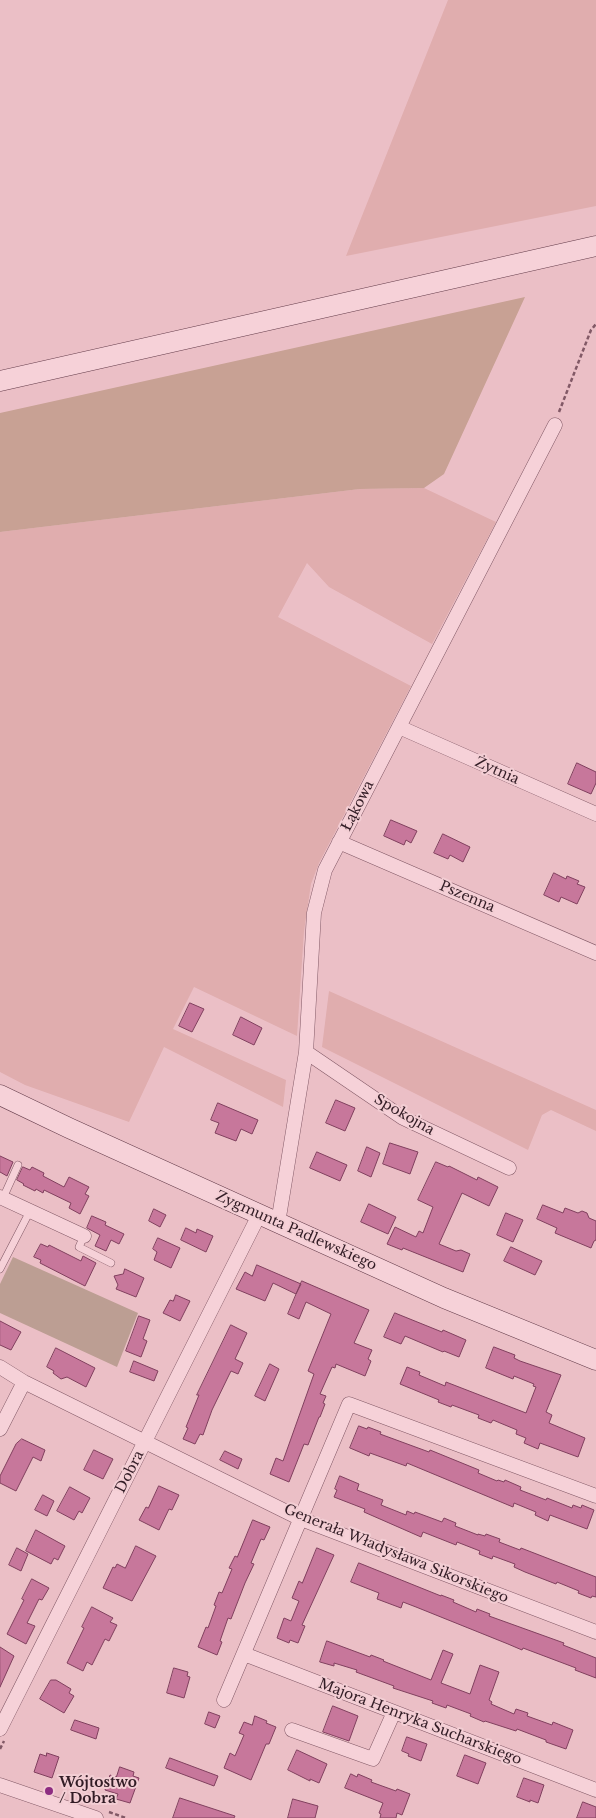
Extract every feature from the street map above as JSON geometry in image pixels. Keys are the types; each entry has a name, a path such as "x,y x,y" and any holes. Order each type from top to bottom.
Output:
{"street":[{"path":"0,381 596,246"},
{"name":"Łąkowa","path":"278,1223 306,1052 314,913 324,870 554,425"},
{"name":"Żytnia","path":"398,727 596,814"},
{"name":"Pszenna","path":"339,842 596,953"},
{"name":"Spokojna","path":"306,1052 403,1118 509,1168"},
{"name":"Zygmunta Padlewskiego","path":"0,1095 444,1298 596,1360"},
{"path":"2,1197 84,1236"},
{"name":"Dobra","path":"0,1729 259,1215"},
{"name":"Generała Władysława Sikorskiego","path":"0,1367 24,1382 301,1519 596,1632"},
{"path":"0,1429 24,1382"},
{"path":"224,1700 349,1404 596,1496"},
{"name":"Majora Henryka Sucharskiego","path":"244,1654 596,1790"},
{"path":"292,1730 372,1759 394,1712"},
{"path":"0,1785 76,1815 96,1818"}],"lane":[{"path":"2,1197 18,1165"},
{"path":"0,1269 30,1211"},
{"path":"84,1236 79,1247 111,1263"}],"path":[{"path":"554,425 591,330 596,324"}],"shaded area":[{"path":"448,0 596,0 596,206 346,256"},
{"path":"525,297 444,474 424,488 360,489 0,532 0,413"},
{"path":"424,488 496,522 432,644 329,587 307,563 278,617 411,686 319,863 311,884 304,931 297,1036 194,987 173,1029 286,1080 283,1107 164,1047 129,1122 25,1085 0,1072 0,532 360,489"},
{"path":"329,991 596,1110 596,1131 551,1110 542,1115 528,1150 322,1047"},
{"path":"13,1257 138,1313 117,1367 0,1313 0,1284"}],"building":[{"path":"577,763 596,772 596,783 591,794 568,784"},
{"path":"391,820 417,831 411,843 406,840 404,845 384,836"},
{"path":"443,834 470,847 463,862 450,855 448,859 434,853"},
{"path":"554,873 566,879 567,876 579,881 577,884 585,887 577,904 561,897 559,902 544,895"},
{"path":"190,1003 204,1009 192,1032 179,1026"},
{"path":"241,1017 262,1028 254,1045 233,1035"},
{"path":"336,1100 355,1108 345,1131 326,1123"},
{"path":"218,1103 258,1120 252,1134 241,1129 236,1141 215,1133 219,1123 211,1120"},
{"path":"390,1143 418,1152 410,1174 383,1164"},
{"path":"367,1147 380,1153 371,1177 358,1171"},
{"path":"317,1152 347,1165 340,1181 310,1168"},
{"path":"0,1156 13,1162 7,1176 0,1172"},
{"path":"436,1162 449,1166 477,1180 478,1177 498,1187 489,1206 462,1193 439,1244 470,1254 463,1272 403,1248 402,1250 387,1244 395,1227 416,1237 419,1231 423,1233 433,1207 418,1200"},
{"path":"23,1167 30,1170 32,1167 44,1173 43,1176 64,1187 69,1177 89,1187 85,1194 89,1196 80,1214 69,1208 71,1203 44,1190 43,1193 23,1185 17,1180"},
{"path":"369,1204 396,1217 388,1234 361,1222"},
{"path":"543,1205 563,1213 565,1208 578,1213 582,1211 587,1213 589,1218 596,1221 596,1240 591,1248 555,1233 557,1228 537,1219"},
{"path":"154,1209 166,1215 160,1227 149,1221"},
{"path":"506,1213 523,1220 513,1242 497,1235"},
{"path":"92,1216 106,1222 105,1225 124,1234 119,1244 111,1240 106,1251 95,1246 100,1235 87,1228"},
{"path":"186,1228 196,1233 197,1229 213,1236 206,1252 181,1240"},
{"path":"158,1238 180,1248 171,1268 154,1260 157,1252 153,1249"},
{"path":"41,1244 48,1247 49,1245 81,1261 83,1256 96,1263 85,1286 40,1263 41,1260 34,1257"},
{"path":"511,1247 542,1261 535,1275 504,1261"},
{"path":"257,1265 301,1284 296,1294 273,1283 265,1301 236,1289 245,1272 252,1276"},
{"path":"125,1269 144,1278 136,1297 116,1289 118,1285 114,1276 123,1274"},
{"path":"302,1281 369,1310 354,1343 372,1350 368,1359 371,1361 365,1376 336,1364 335,1368 332,1367 320,1394 326,1396 323,1403 325,1404 308,1445 304,1444 289,1482 270,1474 276,1458 283,1461 314,1374 308,1371 331,1314 306,1302 299,1319 288,1314"},
{"path":"176,1295 190,1301 180,1321 163,1313 170,1300 173,1301"},
{"path":"395,1313 466,1340 459,1357 405,1336 401,1344 384,1337"},
{"path":"139,1316 150,1320 143,1339 147,1341 141,1357 126,1351"},
{"path":"0,1321 21,1332 11,1350 0,1345"},
{"path":"231,1325 247,1333 235,1359 243,1363 238,1374 231,1371 212,1410 203,1435 200,1434 195,1444 183,1439 188,1428 186,1427 199,1395 197,1395"},
{"path":"494,1347 515,1355 514,1358 520,1361 561,1375 546,1412 552,1415 549,1423 585,1438 578,1457 540,1443 538,1449 524,1443 526,1438 516,1434 517,1430 493,1420 491,1423 478,1418 479,1415 438,1402 439,1400 400,1384 407,1367 420,1372 419,1375 445,1386 446,1382 526,1413 536,1387 533,1386 534,1384 514,1376 513,1379 486,1368"},
{"path":"56,1348 95,1368 86,1387 67,1377 61,1379 53,1373 54,1371 47,1367"},
{"path":"134,1361 158,1371 154,1381 130,1372"},
{"path":"270,1364 279,1369 265,1401 255,1396"},
{"path":"359,1426 367,1429 368,1427 381,1432 380,1434 429,1452 430,1450 479,1470 478,1473 497,1481 504,1482 505,1480 521,1487 520,1490 546,1500 547,1498 572,1508 573,1505 581,1508 582,1505 594,1510 587,1529 550,1515 548,1521 535,1515 536,1512 514,1503 513,1507 407,1463 406,1466 370,1453 369,1456 350,1448"},
{"path":"22,1439 45,1450 41,1461 33,1457 16,1491 0,1483 0,1476 16,1444"},
{"path":"94,1450 113,1459 103,1479 84,1470"},
{"path":"225,1451 242,1459 238,1469 220,1460"},
{"path":"340,1476 359,1484 357,1490 383,1500 381,1505 406,1515 407,1511 414,1514 415,1512 442,1522 444,1518 456,1523 455,1526 478,1535 485,1536 486,1534 500,1539 499,1542 520,1550 521,1548 596,1577 596,1597 592,1596 591,1598 557,1582 556,1584 525,1572 514,1567 515,1564 493,1556 492,1559 479,1554 480,1551 457,1542 456,1545 423,1532 421,1537 364,1512 365,1509 334,1497"},
{"path":"159,1486 179,1495 172,1510 169,1509 159,1530 139,1520 146,1507 148,1508"},
{"path":"70,1487 90,1498 82,1513 79,1511 74,1520 57,1511"},
{"path":"43,1495 54,1501 47,1516 35,1510"},
{"path":"253,1520 270,1527 264,1540 261,1539 251,1563 254,1564 231,1619 228,1618 217,1655 198,1647 206,1627 208,1628 219,1592 222,1593 232,1569 229,1568 235,1556 237,1557"},
{"path":"36,1530 65,1546 58,1560 54,1558 51,1564 26,1551"},
{"path":"136,1546 156,1556 132,1601 103,1588 113,1567 115,1568 117,1564 125,1568"},
{"path":"17,1548 28,1554 21,1571 9,1565"},
{"path":"317,1548 334,1555 302,1625 305,1626 298,1643 290,1640 289,1643 277,1638 284,1618 291,1621 299,1601 292,1598 299,1581 302,1583"},
{"path":"359,1563 454,1600 453,1602 476,1612 477,1609 490,1614 489,1616 564,1643 563,1645 596,1658 596,1678 575,1670 576,1668 523,1648 522,1650 403,1602 401,1608 377,1599 379,1593 351,1582"},
{"path":"32,1579 49,1588 42,1600 39,1599 27,1623 35,1626 26,1644 7,1634"},
{"path":"92,1607 113,1618 110,1622 117,1625 109,1641 105,1639 92,1665 87,1662 83,1671 67,1663"},
{"path":"327,1641 370,1657 371,1655 431,1680 443,1650 453,1654 441,1683 470,1694 480,1665 499,1672 489,1700 492,1702 491,1704 514,1714 516,1709 528,1713 527,1716 552,1725 553,1722 573,1730 566,1749 517,1729 516,1731 484,1722 470,1716 471,1714 447,1705 446,1708 432,1703 433,1701 393,1688 394,1686 356,1672 357,1670 334,1663 334,1666 320,1662"},
{"path":"0,1647 14,1656 0,1687"},
{"path":"174,1668 188,1672 187,1676 190,1677 184,1698 167,1693"},
{"path":"51,1680 56,1680 71,1689 69,1693 74,1696 64,1713 40,1699"},
{"path":"333,1706 358,1716 349,1741 323,1732"},
{"path":"209,1712 220,1716 215,1728 205,1724"},
{"path":"255,1716 276,1727 269,1744 266,1744 251,1780 224,1768 230,1753 235,1756 244,1735 239,1733 244,1722 252,1725"},
{"path":"75,1720 99,1728 96,1739 71,1730"},
{"path":"407,1737 427,1744 421,1761 408,1756 409,1754 402,1751"},
{"path":"297,1750 327,1764 319,1783 310,1779 310,1781 288,1770"},
{"path":"47,1753 59,1757 52,1778 34,1772 40,1754 46,1756"},
{"path":"465,1755 486,1763 478,1784 457,1776"},
{"path":"170,1758 218,1776 214,1786 166,1768"},
{"path":"120,1767 134,1772 133,1776 139,1778 130,1803 116,1799 118,1794 105,1790 110,1775 116,1777"},
{"path":"351,1774 357,1777 358,1774 372,1780 371,1782 410,1794 402,1815 397,1813 396,1818 380,1818 381,1814 379,1813 383,1803 345,1788"},
{"path":"524,1778 544,1785 538,1803 517,1797"},
{"path":"180,1798 235,1816 234,1818 173,1818"},
{"path":"293,1799 318,1806 315,1818 288,1818"},
{"path":"583,1802 596,1807 596,1818 577,1818"}],"place":[{"name":"Wójtostwo / Dobra","path":"49,1791"}]}
